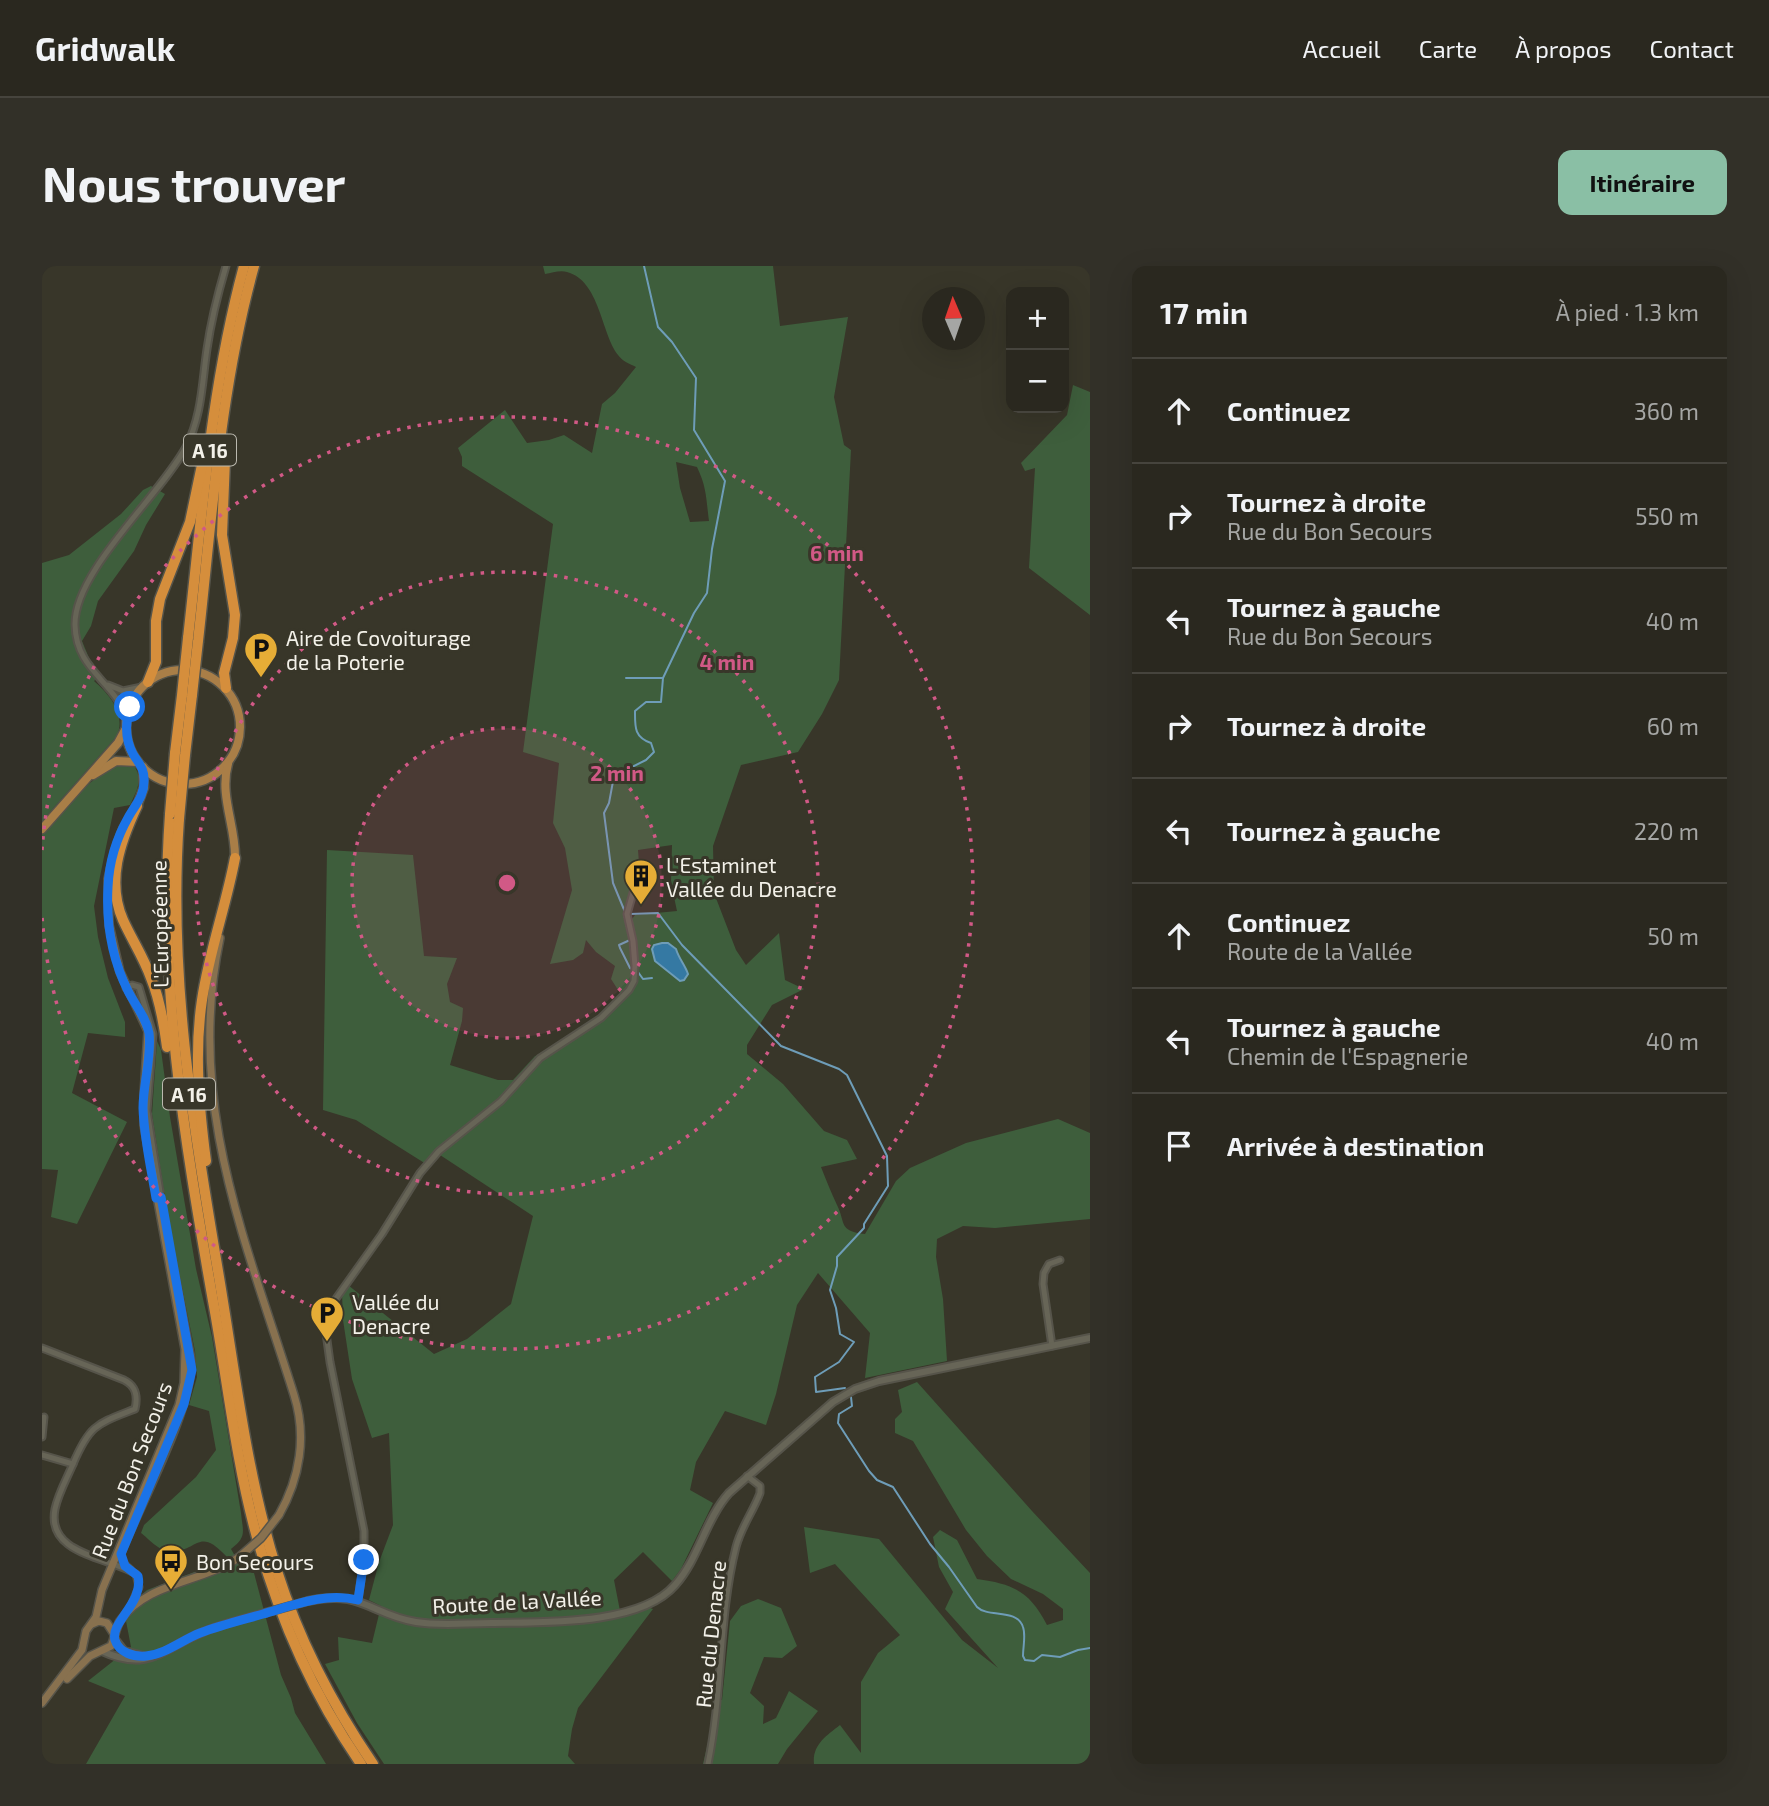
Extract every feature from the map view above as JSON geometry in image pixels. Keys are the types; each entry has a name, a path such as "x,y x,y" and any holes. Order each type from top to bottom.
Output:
{"highway":[{"name":"L'Européenne","path":"244,266 222,363 180,754 166,941 169,1004 177,1075 239,1454 258,1541 277,1602 302,1660 331,1717 361,1764"},
{"name":"L'Européenne","path":"193,640 233,354 254,266"},
{"path":"145,684 156,662 159,605 193,511 222,363"},
{"path":"222,432 226,448 222,535 235,615 233,638 225,670 226,688"},
{"path":"136,806 119,849 115,893 124,922 154,985 170,1063 177,1075"},
{"name":"L'Européenne","path":"175,817 180,1009 191,1110 255,1487 278,1574 300,1633 322,1679 373,1764"},
{"path":"219,1278 200,1105 198,1049 203,994 234,858"}],"main road":[{"path":"42,829 117,743 131,704 145,684 168,672 190,670 208,675 226,688 237,706 241,726 224,787 234,832 234,858 232,883 218,945 214,978 210,1021 210,1070 216,1125 227,1178 299,1415 301,1443 292,1488 279,1515 261,1538 238,1558 214,1571 145,1597 129,1610 120,1622 111,1646 80,1665 42,1709"},
{"path":"126,724 130,747 141,764 161,779 187,784 209,778 229,762"},
{"path":"83,783 111,763 123,760 141,764"},
{"path":"127,988 110,931 108,890 111,862 118,840 144,787 141,764"},
{"name":"Rue du Bon Secours","path":"91,1624 184,1387 185,1349 144,1115 149,1039 145,1020 127,988"},
{"path":"42,1703 81,1652 86,1631 91,1624 104,1622 111,1627 114,1636"},
{"path":"85,1640 91,1648 101,1651"}],"street":[{"path":"126,724 120,705 89,667 78,643 75,625 78,601 90,576 160,486 189,441 198,413 209,335 226,266"},
{"path":"102,681 123,691 145,684"},
{"path":"358,1600 364,1560 364,1531 330,1362 326,1333 330,1307 387,1227 420,1173 439,1151 501,1101 540,1058 601,1018 629,990 635,966 628,911 637,879"},
{"name":"Rue du Bon Secours","path":"127,988 134,984 139,987 153,1034 148,1121 159,1197"},
{"name":"Rue du Bon Secours","path":"131,1570 122,1562 121,1554 184,1404 192,1370 167,1242"},
{"path":"1052,1346 1043,1280 1049,1264 1060,1259"},
{"name":"Route de la Vallée","path":"169,1649 206,1630 308,1601 335,1597 358,1600 403,1619 430,1624 574,1620 640,1607 662,1597 675,1585 718,1506 747,1476 828,1405 855,1388 1090,1338"},
{"path":"42,1348 124,1380 130,1383 135,1391 135,1409 106,1420 91,1429 84,1438 55,1508 57,1530 68,1545 131,1570 138,1576 139,1584 129,1610"},
{"path":"42,1437 44,1417"},
{"path":"42,1455 73,1464"},
{"name":"Rue du Denacre","path":"708,1764 717,1715 731,1568 740,1533 760,1493 760,1486 747,1476"},
{"path":"114,1636 121,1650 138,1656 152,1655 169,1649"},
{"path":"101,1651 120,1658 143,1660 169,1649"}],"green space":[{"path":"543,266 773,266 780,326 848,317 834,397 844,445 851,450 839,680 798,752 741,765 713,846 714,893 736,950 746,965 779,933 785,980 804,989 772,1005 747,1045 747,1054 783,1084 824,1131 847,1140 857,1159 821,1167 844,1225 850,1231 865,1234 896,1181 910,1168 966,1143 1058,1119 1090,1133 1090,1219 995,1228 963,1226 937,1239 936,1257 943,1299 947,1361 865,1378 870,1333 818,1273 797,1305 766,1425 725,1411 696,1462 690,1490 713,1503 681,1569 672,1581 643,1552 614,1580 621,1616 647,1607 653,1609 578,1708 568,1756 575,1764 384,1764 357,1723 325,1664 339,1660 338,1637 372,1643 381,1606 369,1600 393,1525 389,1433 372,1438 352,1379 343,1320 342,1293 348,1285 434,1354 467,1339 511,1304 533,1216 437,1153 426,1164 356,1120 323,1110 327,850 413,855 424,956 457,958 447,984 450,1002 463,1008 450,1065 498,1080 513,1080 535,1056 564,1044 622,996 611,979 615,966 596,952 586,940 583,953 573,960 550,964 572,890 565,848 553,823 559,763 523,752 553,524 462,466 458,448 505,410 527,443 564,435 592,453 602,404 615,393 636,367 618,355 593,296 578,277 559,271 545,274","holes":["676,462 697,467 704,488 709,521 690,522","672,845 671,883 677,911 635,915 632,919 631,902 640,877 638,850"]},
{"path":"1073,385 1090,392 1090,615 1029,568 1035,468 1025,471 1021,463 1069,413"},
{"path":"151,486 165,494 134,551 98,601 91,626 82,641 89,658 101,674 94,681 106,692 118,713 117,736 42,821 42,563 69,555 121,514 143,490"},
{"path":"120,764 133,764 139,780 130,805 114,808 94,906 108,978 125,1022 125,1037 88,1033 72,1093 127,1122 77,1224 51,1217 58,1170 42,1169 42,834 97,777"},
{"path":"157,1041 161,1050 196,1269 212,1337 241,1513 242,1537 231,1549 244,1572 254,1573 281,1675 295,1713 326,1764 86,1764 125,1696 88,1681 131,1647 126,1621 140,1596 147,1590 218,1563 227,1557 217,1547 203,1541 178,1551 165,1550 157,1547 141,1533 144,1525 196,1477 216,1450 209,1411 189,1405 197,1377 195,1351 169,1224 152,1114"},
{"path":"917,1382 1090,1573 1090,1764 814,1764 818,1746 840,1725 861,1753 861,1682 878,1653 900,1635 835,1564 810,1573 804,1527 879,1539 962,1640 998,1668 945,1609 953,1592 939,1567 933,1537 940,1530 957,1540 977,1579 1011,1587 1020,1592 1034,1605 1047,1625 1063,1620 1063,1609 1043,1594 1011,1579 987,1556 966,1530 913,1441 895,1433 895,1419 902,1412 898,1390"},
{"path":"758,1599 781,1608 797,1646 782,1658 764,1657 750,1693 764,1706 763,1724 776,1718 789,1691 818,1711 778,1764 703,1764 718,1699 722,1700 730,1621 741,1606"}],"water":[{"path":"668,943 676,949 688,974 684,980 680,981 655,961 652,949 654,945"}],"waterway":[{"path":"625,912 613,883 604,813 609,803 614,776 646,760 654,752 651,743 638,734 635,711 646,702 661,702 663,678 694,613 707,593 725,481 694,430 696,378 672,342 658,327 644,266"},
{"path":"626,678 663,678"},
{"path":"630,914 658,913 682,945 781,1046 839,1069 847,1075 887,1156 888,1186 864,1228 837,1257 830,1290 840,1334 854,1342 839,1362 815,1377 816,1392 845,1388"},
{"path":"624,914 630,940 619,945 620,948 630,968 638,972 643,979 652,978"},
{"path":"851,1397 852,1406 839,1414 838,1423 869,1471 877,1480 893,1487 930,1544 977,1607 988,1612 1009,1615 1020,1621 1024,1630 1025,1660 1034,1661 1042,1655 1060,1657 1090,1648"}],"place":[{"name":"Aire de Covoiturage de la Poterie","path":"261,679"},
{"name":"L'Estaminet Vallée du Denacre","path":"641,906"},
{"name":"Vallée du Denacre","path":"327,1343"},
{"name":"Bon Secours","path":"171,1591"}],"route":[{"path":"130,707 127,738 143,767 144,783 142,795 114,850 108,884 108,918 120,972 129,994 145,1020 149,1035 144,1095 145,1130 156,1198 161,1197 162,1202 192,1370 184,1404 121,1554 125,1566 138,1576 139,1584 129,1610 117,1626 114,1638 126,1653 149,1655 169,1649 218,1626 308,1601 335,1597 358,1600 364,1560"}]}
